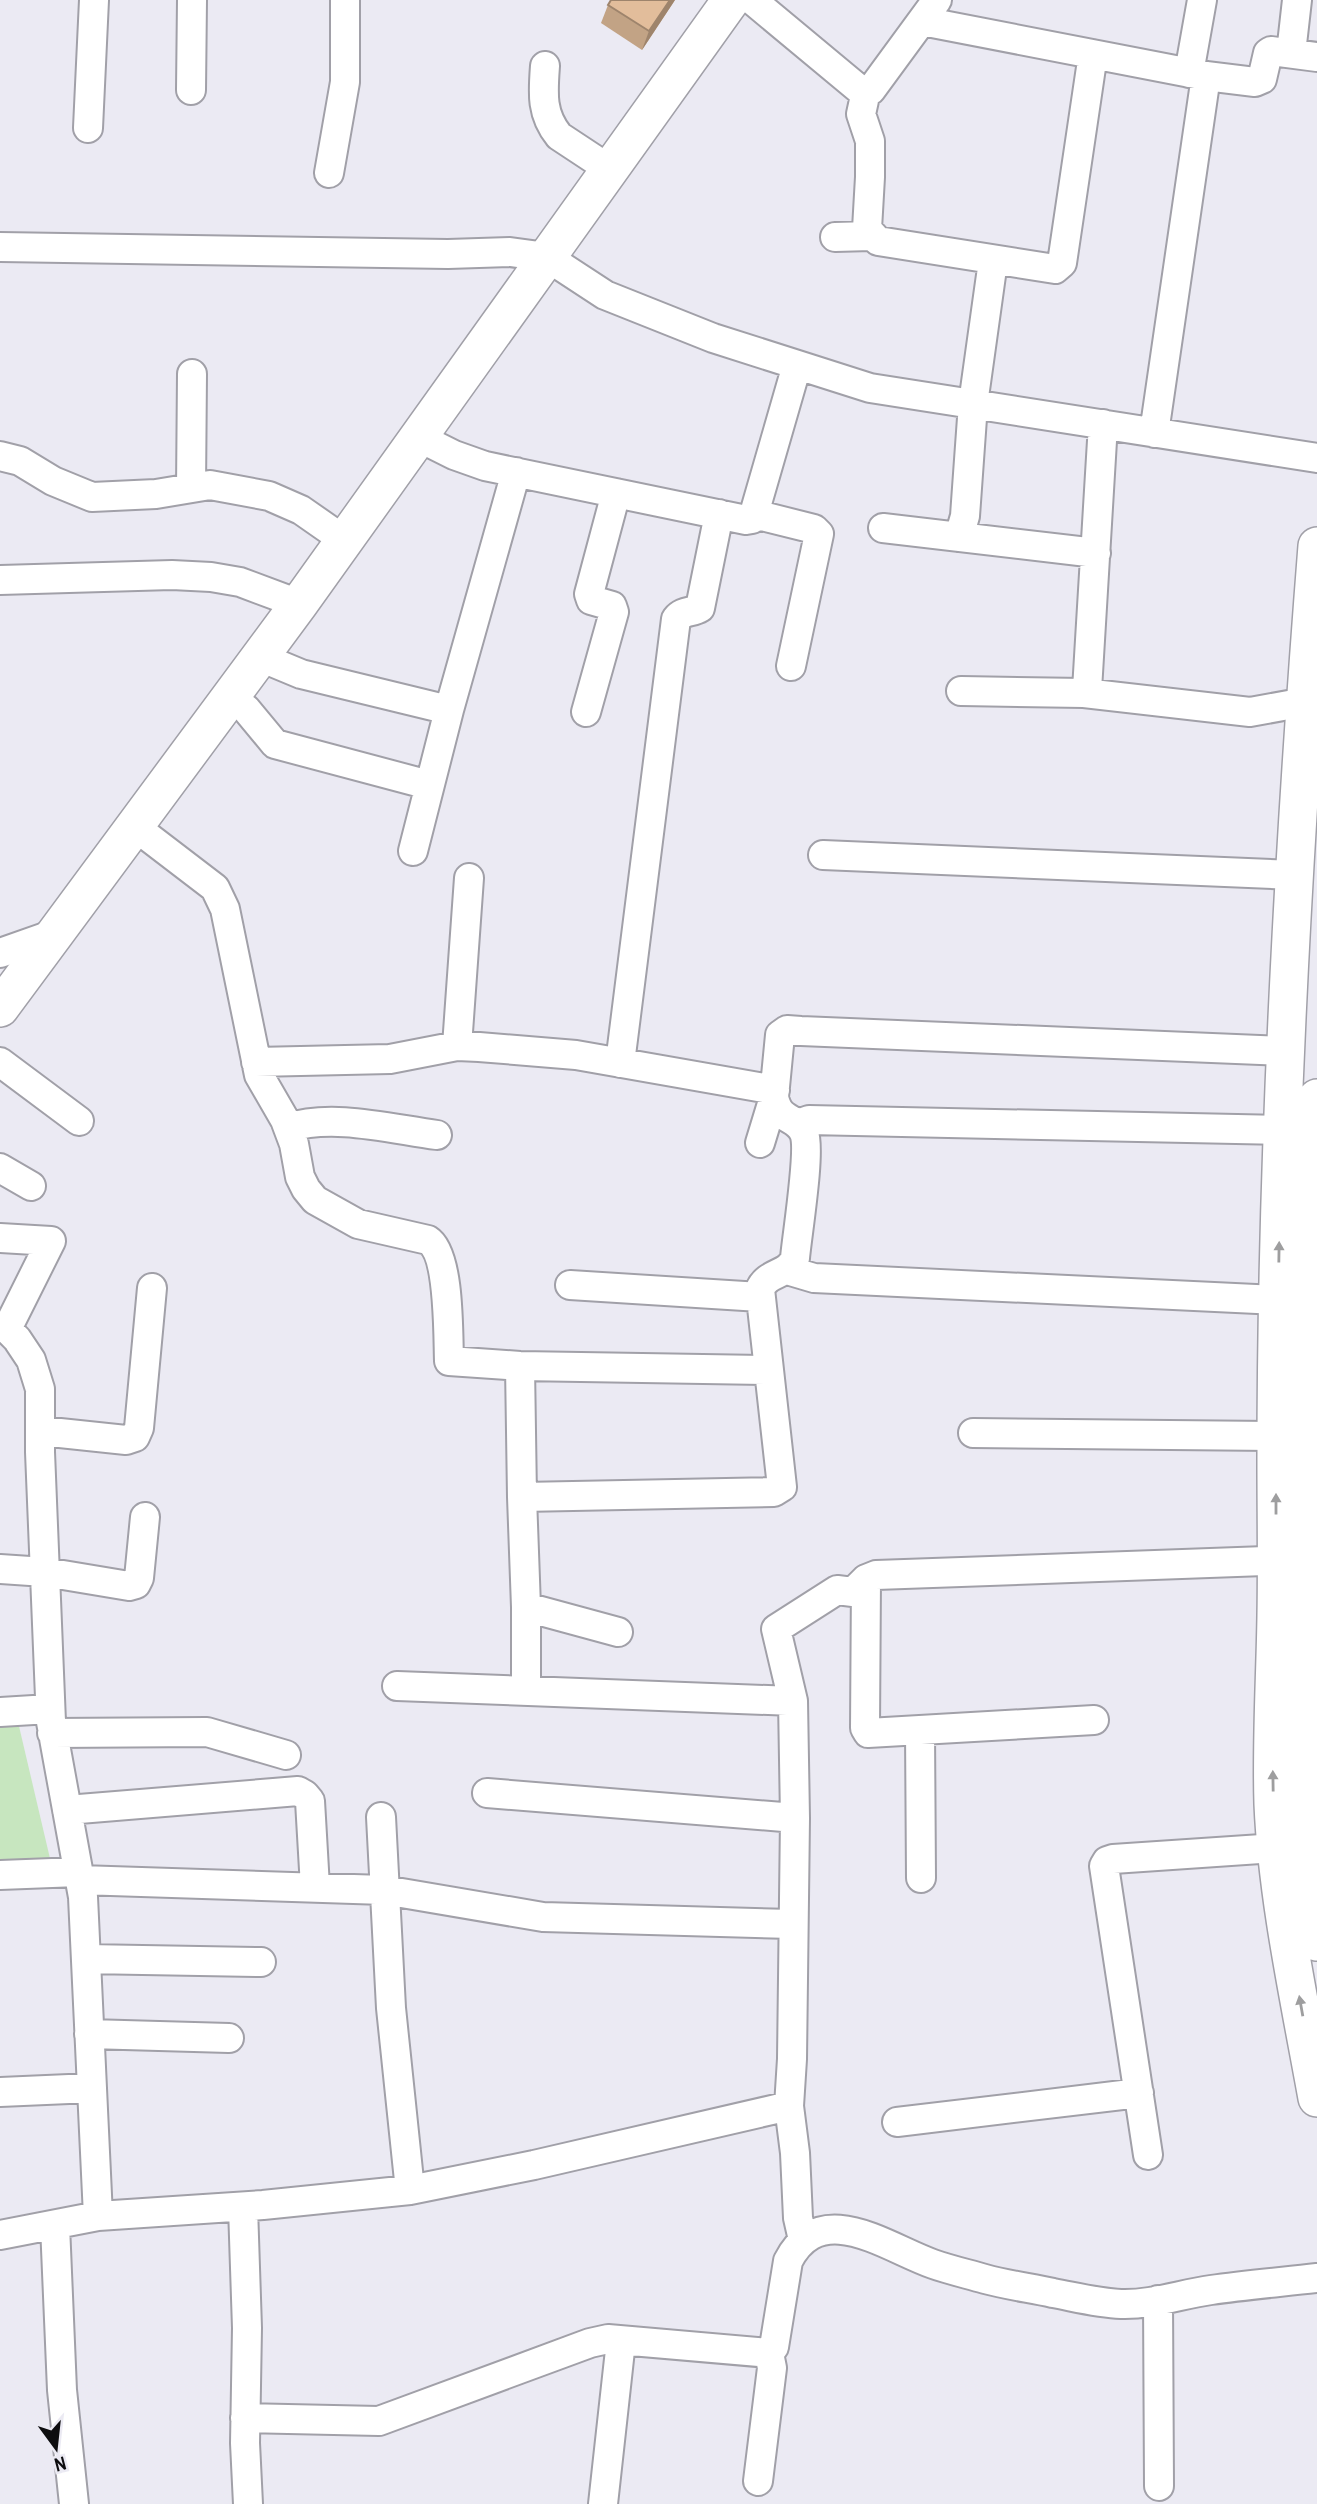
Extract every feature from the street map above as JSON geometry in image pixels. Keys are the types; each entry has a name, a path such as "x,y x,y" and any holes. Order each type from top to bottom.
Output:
{"main road":[{"path":"0,1008 299,604 730,0"},
{"path":"1317,546 1294,874 1285,1051 1276,1436 1312,1705 1305,1837 1309,1904 1317,1942"},
{"path":"1292,1559 1314,1502 1317,1098"},
{"path":"1300,1614 1272,1714 1273,1807 1298,1990 1317,2098"}],"street":[{"path":"88,128 94,0"},
{"path":"191,90 192,0"},
{"path":"329,173 345,82 345,0"},
{"path":"752,0 859,89 866,91 871,90 930,10 1093,54 1198,75 1259,81 1268,53 1274,50 1304,55 1297,0"},
{"path":"1154,433 1198,75 1202,0"},
{"path":"866,91 861,114 870,141 867,229 871,236 877,241 1055,269 1062,263 1093,54"},
{"path":"545,66 542,97 546,116 553,128 559,135 609,169"},
{"path":"835,237 871,236"},
{"path":"0,247 448,254 510,252 547,257 605,295 713,338 870,388 1317,458"},
{"path":"959,537 965,516 973,404 993,261"},
{"path":"418,437 454,455 485,466 746,520 752,519 797,365"},
{"path":"191,488 192,374"},
{"path":"1084,693 1088,685 1103,425"},
{"path":"0,456 20,461 53,481 92,497 156,494 209,485 269,496 301,510 344,540"},
{"path":"413,851 449,710 516,472"},
{"path":"586,712 614,612 612,606 591,600 589,594 616,493"},
{"path":"620,1063 676,619 684,612 700,608 719,514"},
{"path":"754,514 814,529 820,534 791,666"},
{"path":"883,528 1096,553"},
{"path":"0,580 172,575 211,577 240,582 299,604"},
{"path":"260,657 301,674 449,710"},
{"path":"961,691 1084,693 1250,712 1305,702"},
{"path":"229,698 246,709 275,744 429,785"},
{"path":"134,826 215,888 219,894 225,909 256,1062 264,1085 288,1128 300,1177 315,1200 358,1224 428,1240 437,1248 447,1306 449,1361 520,1366 769,1370"},
{"path":"823,855 1294,874"},
{"path":"457,1046 469,878"},
{"path":"0,953 54,934"},
{"path":"760,1143 774,1093 778,1043 780,1035 787,1030 1285,1051"},
{"path":"256,1062 390,1059 457,1046 576,1055 774,1093"},
{"path":"0,1062 79,1121"},
{"path":"774,1093 780,1114 803,1131 807,1149 795,1258 787,1270"},
{"path":"797,1124 809,1119 1282,1130"},
{"path":"288,1128 312,1121 338,1122 437,1135"},
{"path":"0,1168 31,1186"},
{"path":"0,1238 51,1241 4,1327 24,1349 37,1374 40,1389 51,1721 83,1897 98,2217"},
{"path":"522,1497 779,1490 783,1483 760,1289 768,1276 787,1270 814,1278 1278,1300"},
{"path":"570,1284 760,1297"},
{"path":"41,1431 126,1440 135,1437 139,1428 152,1287"},
{"path":"520,1366 526,1691"},
{"path":"974,1433 1276,1436"},
{"path":"0,1569 45,1572 129,1586 135,1584 139,1578 145,1517"},
{"path":"803,2240 798,2218 795,2154 789,2106 795,1818 793,1701 776,1629 837,1590 853,1592 866,1579 876,1575 1292,1559"},
{"path":"866,1579 865,1731 871,1733 1094,1720"},
{"path":"526,1607 618,1632"},
{"path":"397,1686 793,1701"},
{"path":"0,1712 51,1721 207,1732 286,1755"},
{"path":"920,1730 921,1878"},
{"path":"67,1810 298,1791 310,1801 315,1887"},
{"path":"487,1793 795,1818"},
{"path":"381,1817 391,2008 410,2190"},
{"path":"1148,2155 1104,1866 1107,1861 1113,1859 1278,1848"},
{"path":"0,1875 384,1890 544,1917 792,1924"},
{"path":"86,1959 261,1962"},
{"path":"89,2035 229,2038"},
{"path":"0,2092 92,2088"},
{"path":"897,2122 1139,2093"},
{"path":"0,2235 98,2217 243,2207 410,2190 547,2163 789,2106"},
{"path":"243,2207 248,2504"},
{"path":"55,2225 62,2390 74,2504"},
{"path":"246,2417 379,2421 590,2343 608,2339 769,2353 775,2347 788,2261 803,2240 827,2231 844,2229 862,2233 933,2264 987,2279 1096,2301 1137,2304 1209,2290 1317,2278"},
{"path":"1158,2300 1159,2486"},
{"path":"603,2504 621,2341"},
{"path":"758,2481 772,2368 769,2353"}],"green space":[{"path":"18,1722 52,1867 0,1868 0,1723"}],"building":[{"path":"611,0 670,0 649,31 608,5"}]}
